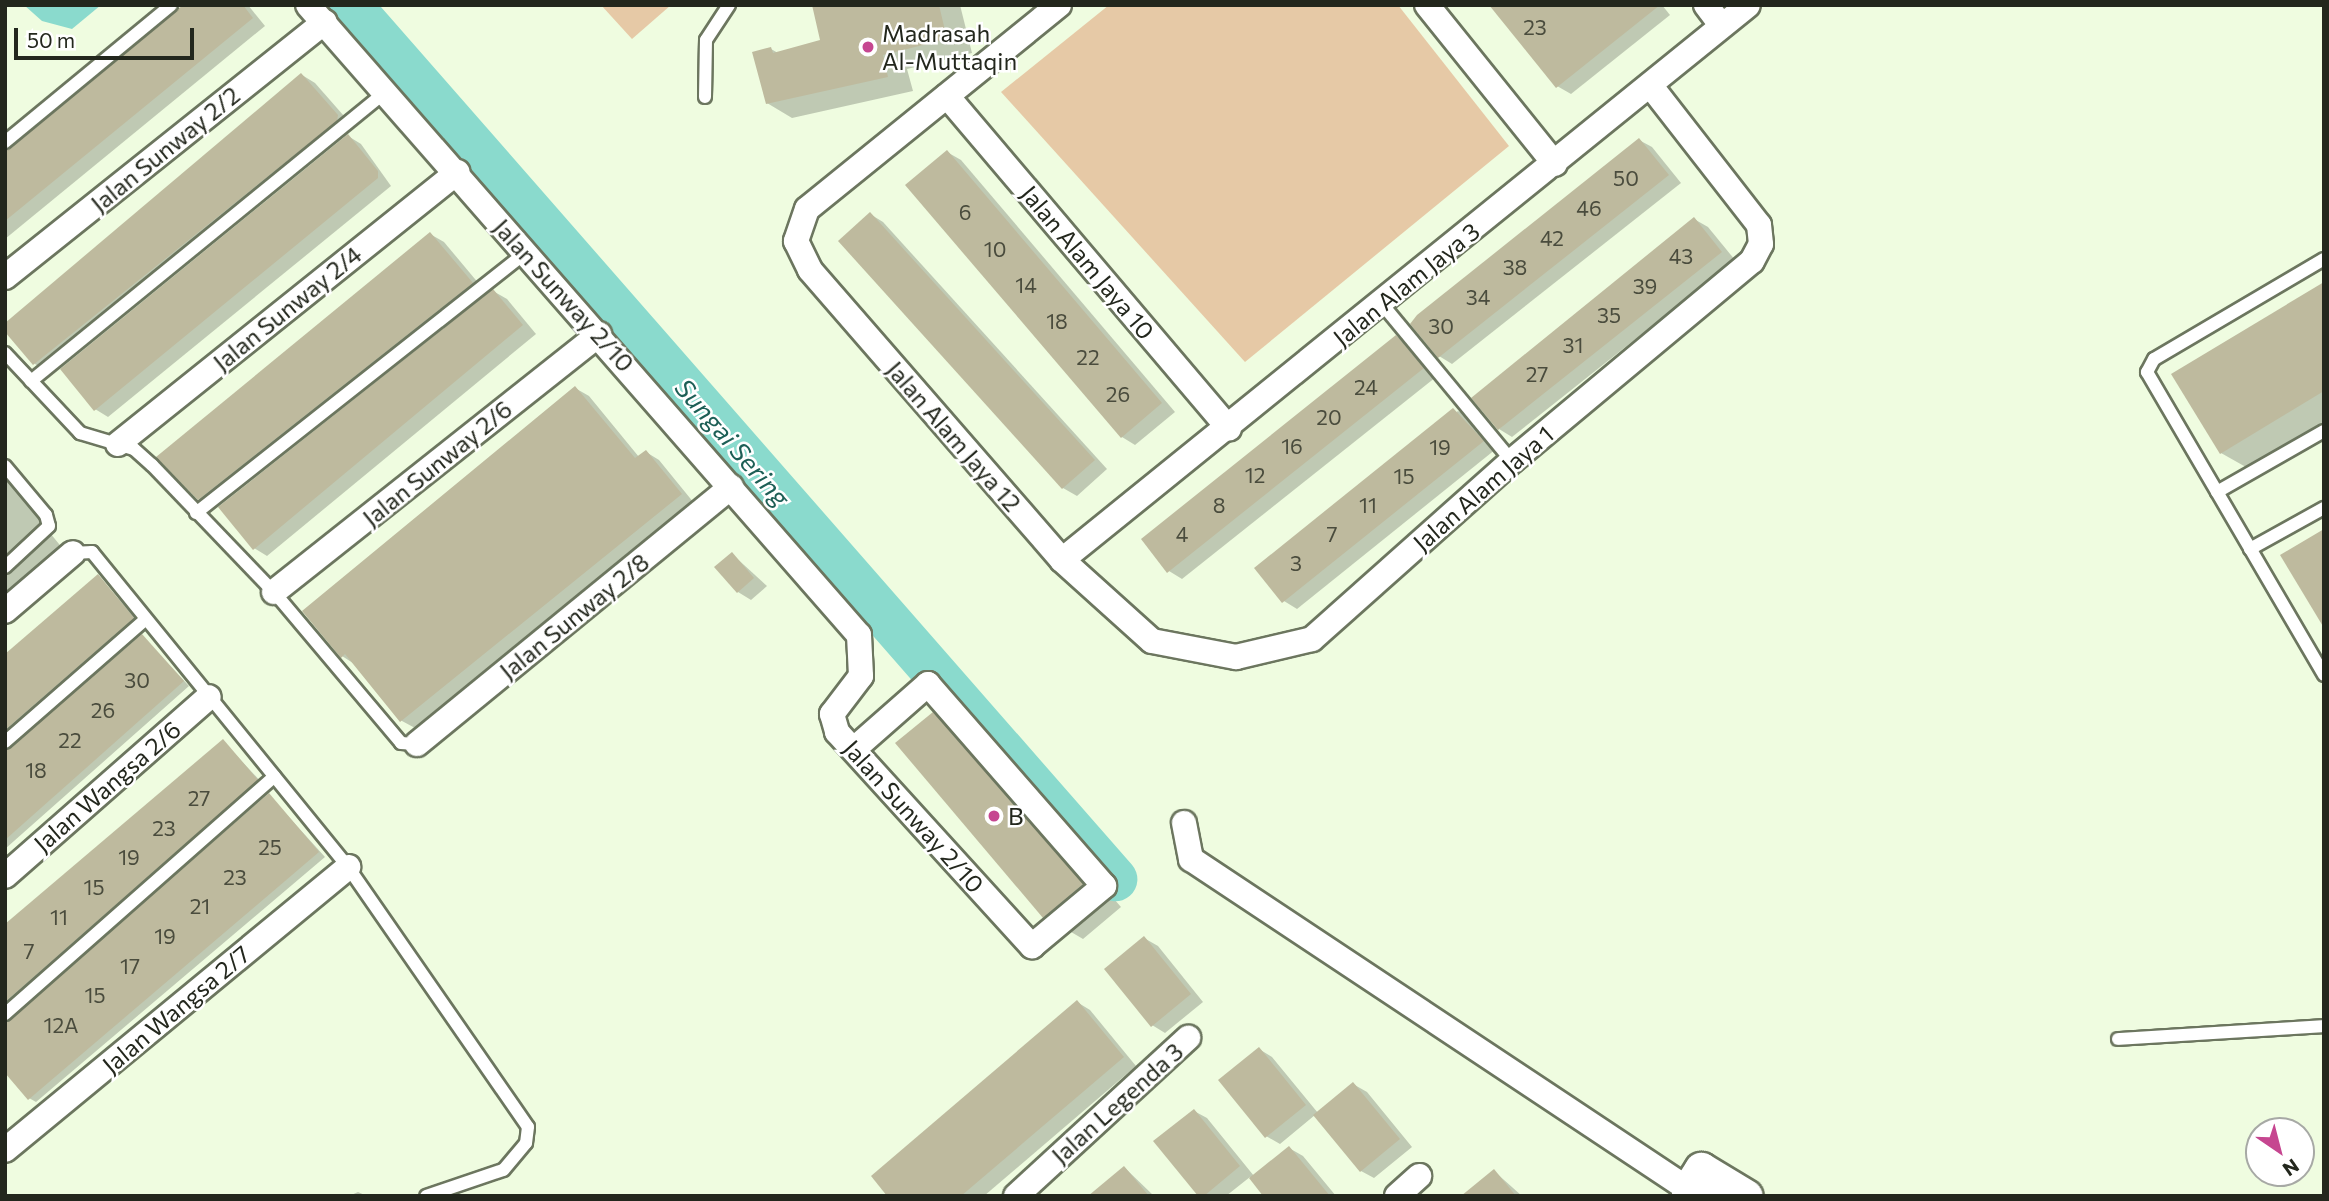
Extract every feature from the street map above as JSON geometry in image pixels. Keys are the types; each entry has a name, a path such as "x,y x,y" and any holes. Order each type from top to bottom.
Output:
{"street":[{"path":"1427,5 1555,163"},
{"path":"1706,5 1722,26"},
{"name":"Jalan Alam Jaya 3","path":"1062,559 1229,428 1748,5"},
{"path":"947,96 1043,10"},
{"name":"Jalan Sunway 2/10","path":"316,14 388,91 525,253 599,334 859,635 861,676 832,714 837,732 1032,946 1104,886 928,684 854,749"},
{"name":"Jalan Sunway 2/2","path":"5,277 316,14"},
{"name":"Jalan Alam Jaya 1","path":"1152,641 1236,657 1312,639 1512,461 1752,261 1761,244 1759,225 1650,85"},
{"name":"Jalan Alam Jaya 12","path":"947,96 807,209 796,241 810,270 1062,559 1152,641"},
{"name":"Jalan Alam Jaya 10","path":"947,96 1229,428"},
{"name":"Jalan Sunway 2/4","path":"118,444 457,172"},
{"name":"Jalan Sunway 2/6","path":"274,592 599,334"},
{"name":"Jalan Sunway 2/8","path":"417,744 731,487"},
{"path":"5,611 73,553"},
{"name":"Jalan Wangsa 2/6","path":"5,876 209,697"},
{"path":"1184,823 1191,859 1211,874 1693,1187 1745,1196"},
{"name":"Jalan Wangsa 2/7","path":"5,1150 348,867"},
{"name":"Jalan Legenda 3","path":"1016,1196 1188,1038"},
{"path":"1397,1196 1419,1176"}],"lane":[{"path":"5,142 171,5"},
{"path":"705,97 706,40 729,5"},
{"path":"31,382 388,91"},
{"path":"196,513 525,253"},
{"path":"2323,674 2147,372 2154,359 2324,259"},
{"path":"1382,304 1512,461"},
{"path":"5,353 80,433 118,444 152,465 274,592 401,743 417,744"},
{"path":"2217,492 2324,431"},
{"path":"5,466 46,515 49,526 5,567"},
{"path":"2250,549 2324,508"},
{"path":"73,553 92,552 348,867 528,1127 526,1143 503,1170 426,1196"},
{"path":"5,742 146,619"},
{"path":"5,1014 274,777"},
{"path":"2118,1039 2324,1026"}],"shaded area":[{"path":"601,5 671,5 632,39"},
{"path":"1109,5 1398,5 1509,146 1245,362 1001,92"}],"water":[{"path":"24,5 101,5 72,29 42,21"}],"building":[{"path":"183,5 243,5 253,18 5,221 5,152"},
{"name":"Madrasah Al-Muttaqin","path":"812,5 939,5 947,39 883,55 888,77 766,104 752,52 771,47 773,53 820,40"},
{"path":"1489,5 1660,5 1556,88"},
{"path":"301,73 338,115 337,121 33,365 5,332 5,323"},
{"path":"348,134 378,171 378,178 94,411 60,369"},
{"path":"1639,138 1669,175 1438,358 1410,324 1417,315"},
{"path":"947,150 1162,403 1121,438 905,185"},
{"path":"870,212 1095,460 1062,489 838,241"},
{"path":"1694,217 1722,252 1498,430 1471,398"},
{"path":"430,232 473,283 198,500 156,457"},
{"path":"2324,282 2324,391 2220,454 2171,374"},
{"path":"493,289 523,325 253,550 218,507"},
{"path":"1396,335 1424,368 1167,573 1141,539"},
{"path":"575,386 635,458 646,450 682,494 400,722 345,654 341,658 302,611"},
{"path":"1453,408 1484,441 1282,603 1254,568"},
{"path":"2324,529 2324,628 2280,555"},
{"path":"732,552 754,578 737,593 714,567"},
{"path":"98,574 134,618 5,730 5,654"},
{"path":"142,634 184,681 5,840 5,751"},
{"name":"B","path":"933,712 1083,884 1043,918 895,743"},
{"path":"223,739 258,780 5,1002 5,924"},
{"path":"269,793 319,852 28,1100 5,1073 5,1023"},
{"path":"1144,936 1191,994 1151,1027 1104,969"},
{"path":"1077,1000 1124,1057 961,1196 887,1196 871,1176"},
{"path":"1259,1047 1306,1105 1265,1138 1218,1080"},
{"path":"1353,1082 1400,1139 1360,1172 1313,1115"},
{"path":"1194,1109 1240,1166 1204,1196 1198,1196 1153,1141"},
{"path":"1289,1146 1330,1196 1263,1196 1249,1178"},
{"path":"1124,1166 1149,1196 1088,1196"},
{"path":"1494,1169 1516,1196 1461,1196"}],"waterway":[{"name":"Sungai Sering","path":"350,5 1115,879"}],"place":[{"name":"Madrasah Al-Muttaqin","path":"868,47"},
{"name":"B","path":"994,816"}]}
